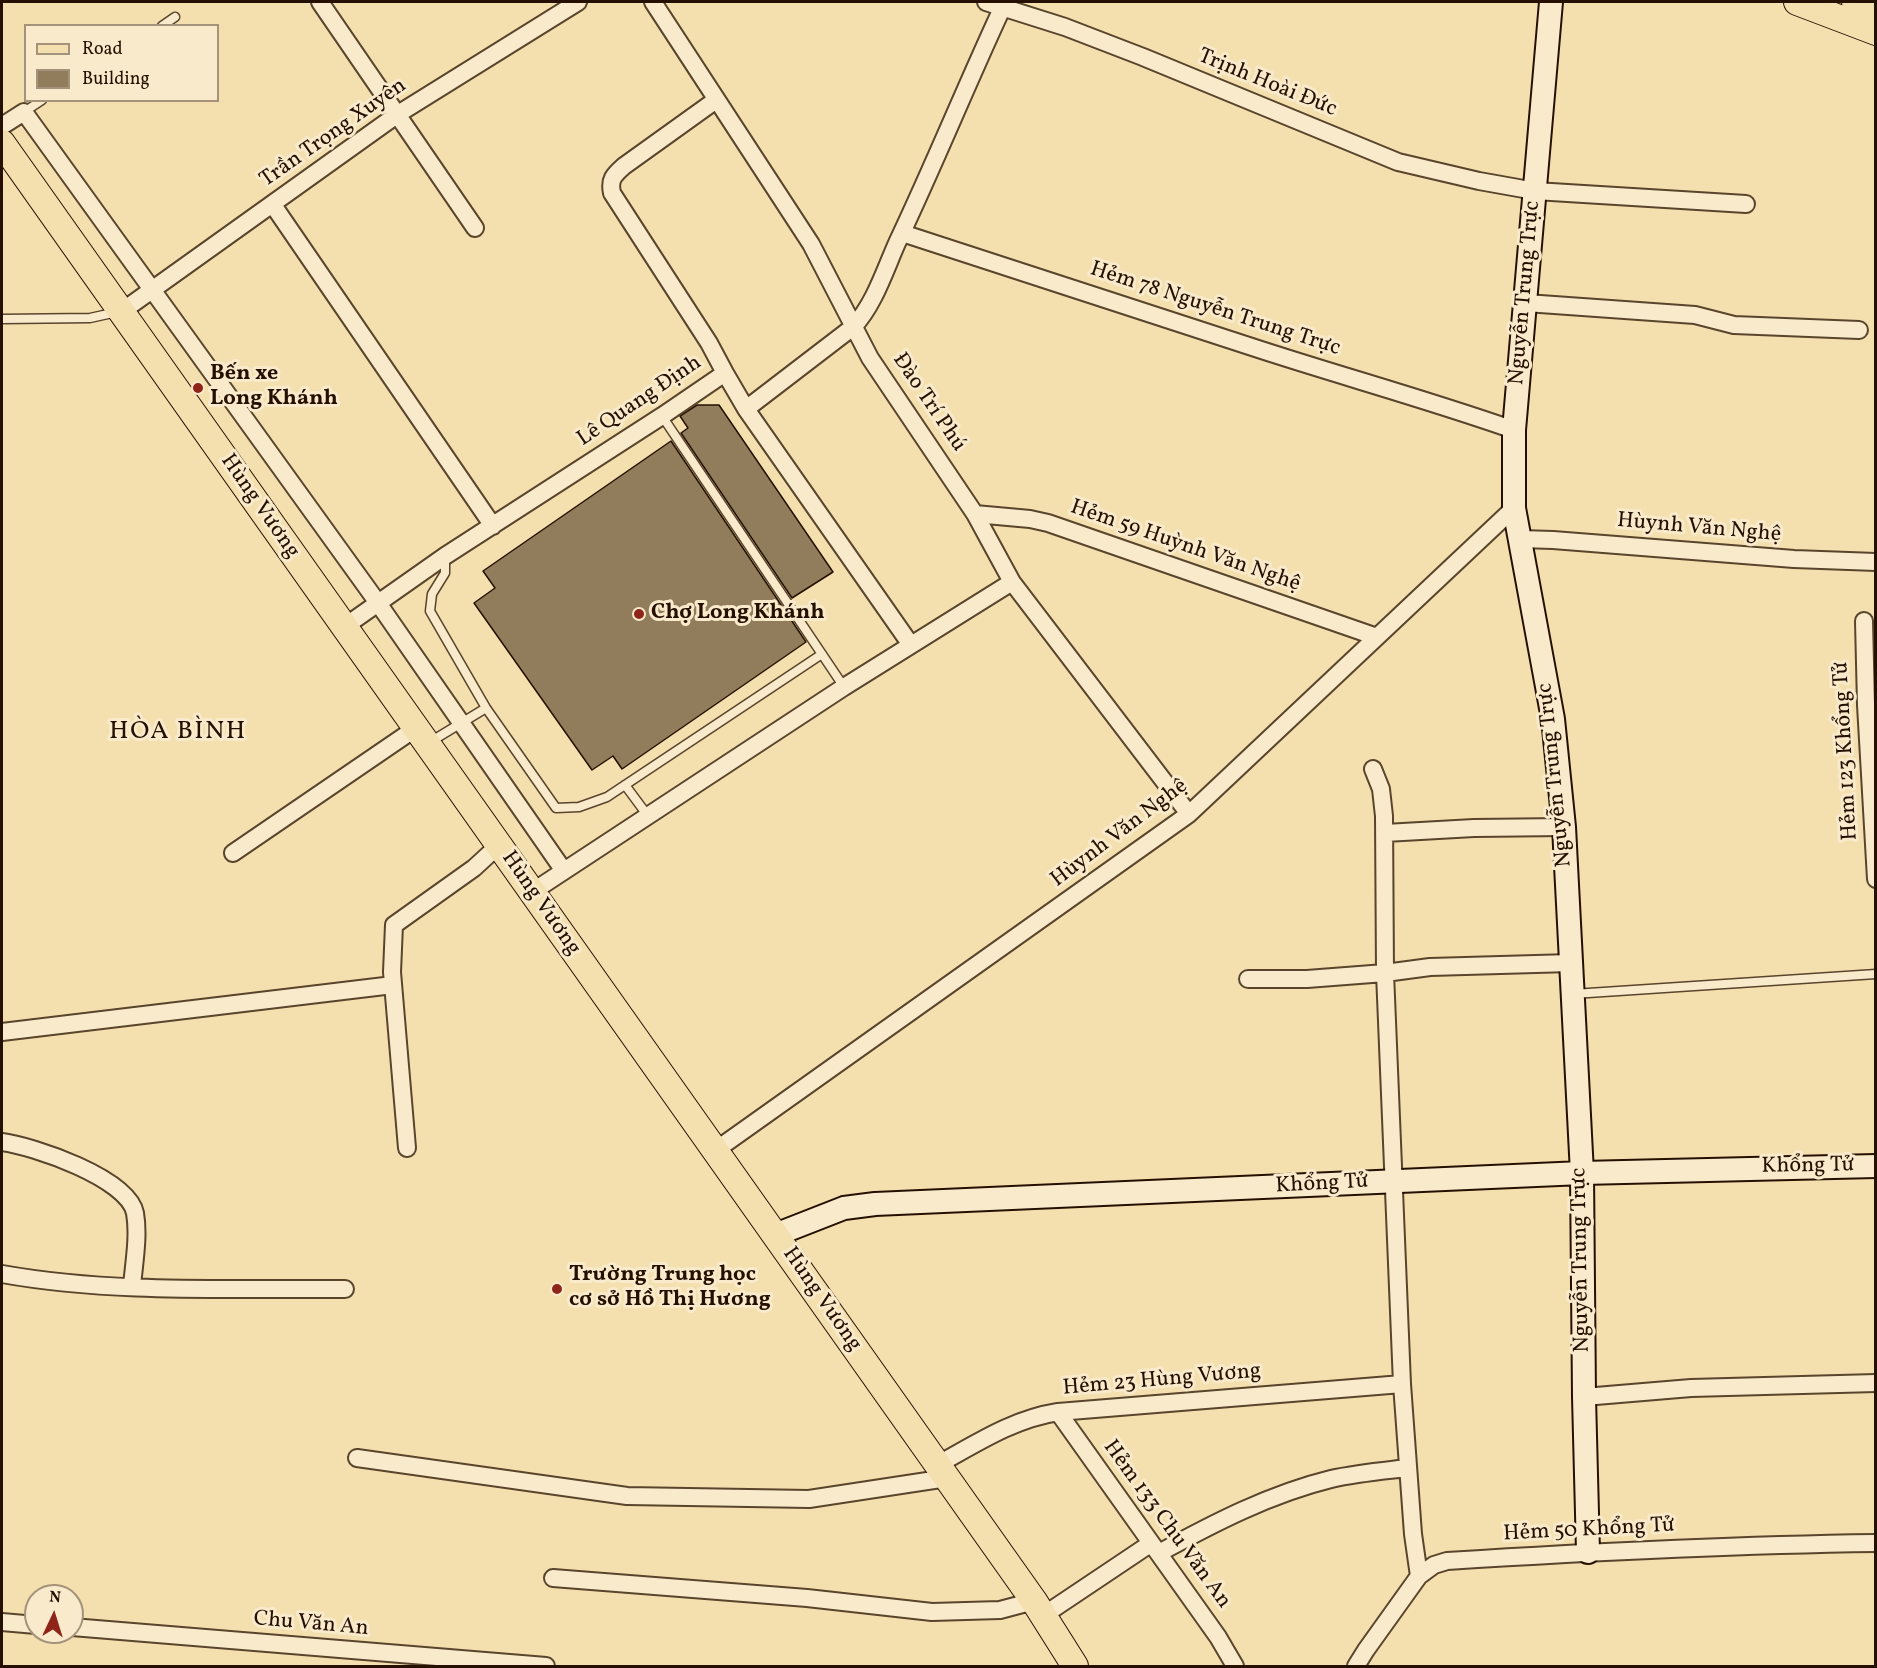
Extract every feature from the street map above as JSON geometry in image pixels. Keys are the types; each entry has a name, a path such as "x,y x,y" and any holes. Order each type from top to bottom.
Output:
{"main road":[{"path":"1797,2 1875,32"},
{"path":"1855,2 1875,9"},
{"name":"Hùng Vương","path":"2,143 1039,1608 1076,1666"}],"street":[{"path":"320,2 399,114 419,148 475,228"},
{"name":"Trần Trọng Xuyên","path":"121,312 399,114 578,2"},
{"name":"Đào Trí Phú","path":"652,2 811,244 870,358 975,514 1012,582 1189,814"},
{"name":"Trịnh Hoài Đức","path":"986,2 1004,4 1143,57 1398,162 1469,179 1535,191 1746,204"},
{"name":"Nguyễn Trung Trực","path":"1551,2 1514,429 1514,508 1553,718 1564,827 1582,1173 1588,1552"},
{"path":"746,408 853,327 860,319 902,233 1004,4"},
{"path":"716,100 624,166 613,176 610,185 612,193 709,343 725,372"},
{"path":"2,126 24,112 378,603 564,871"},
{"path":"273,205 493,526"},
{"name":"Hẻm 78 Nguyễn Trung Trực","path":"902,233 1514,429"},
{"path":"1526,303 1695,315 1734,325 1859,330"},
{"name":"Lê Quang Định","path":"344,627 445,556 662,416 725,372 746,408 911,645"},
{"name":"Hùynh Văn Nghệ","path":"716,1150 1189,814 1514,508"},
{"name":"Hẻm 59 Huỳnh Văn Nghệ","path":"975,514 1048,523 1377,637"},
{"name":"Hùynh Văn Nghệ","path":"1520,539 1794,559 1875,562"},
{"path":"532,892 844,687 1012,582"},
{"name":"Hẻm 123 Khổng Tử","path":"1864,621 1871,705 1875,879"},
{"path":"233,853 422,736"},
{"path":"1373,770 1381,789 1385,833 1386,973 1402,1383 1413,1534 1419,1576"},
{"path":"1385,833 1474,828 1564,827"},
{"path":"407,1148 393,985 394,925 474,868 499,845"},
{"path":"1248,979 1307,979 1430,967 1571,963"},
{"path":"2,1032 393,985"},
{"path":"2,1142 25,1146 53,1156 110,1182 129,1198 135,1213 136,1226 132,1286"},
{"name":"Khổng Tử","path":"775,1235 843,1208 875,1204 1582,1173 1875,1166"},
{"path":"2,1274 39,1281 132,1286 345,1289"},
{"name":"Hẻm 23 Hùng Vương","path":"943,1472 1015,1422 1036,1415 1402,1383"},
{"path":"1584,1396 1691,1388 1875,1383"},
{"name":"Hẻm 133 Chu Văn An","path":"1058,1412 1218,1637 1235,1666"},
{"path":"357,1458 627,1497 809,1499 943,1472"},
{"path":"553,1578 807,1598 932,1612 1039,1608 1155,1548 1286,1493 1364,1473 1408,1468"},
{"name":"Hẻm 50 Khổng Tử","path":"1356,1666 1419,1576 1434,1565 1447,1561 1588,1552 1875,1543"},
{"path":"2,1622 24,1623"},
{"name":"Chu Văn An","path":"84,1629 546,1666"}],"lane":[{"path":"165,24 175,17"},
{"path":"24,112 39,102"},
{"path":"2,318 90,318 121,312"},
{"path":"662,416 844,687"},
{"path":"445,556 445,573 432,594 430,611 486,708 556,808 579,807 606,797 822,654"},
{"path":"422,736 461,724 486,708"},
{"path":"625,785 648,816"},
{"path":"1573,994 1875,974"}],"building":[{"path":"697,405 719,405 833,572 792,598 681,433 688,428 680,416"},
{"path":"671,441 806,642 622,769 613,756 592,770 474,603 495,588 483,571"}],"place":[{"name":"Bến xe Long Khánh","path":"198,388"},
{"name":"Chợ Long Khánh","path":"639,614"},
{"name":"Trường Trung học cơ sở Hồ Thị Hương","path":"557,1289"}],"district":[{"name":"HÒA BÌNH","path":"178,733"}]}
